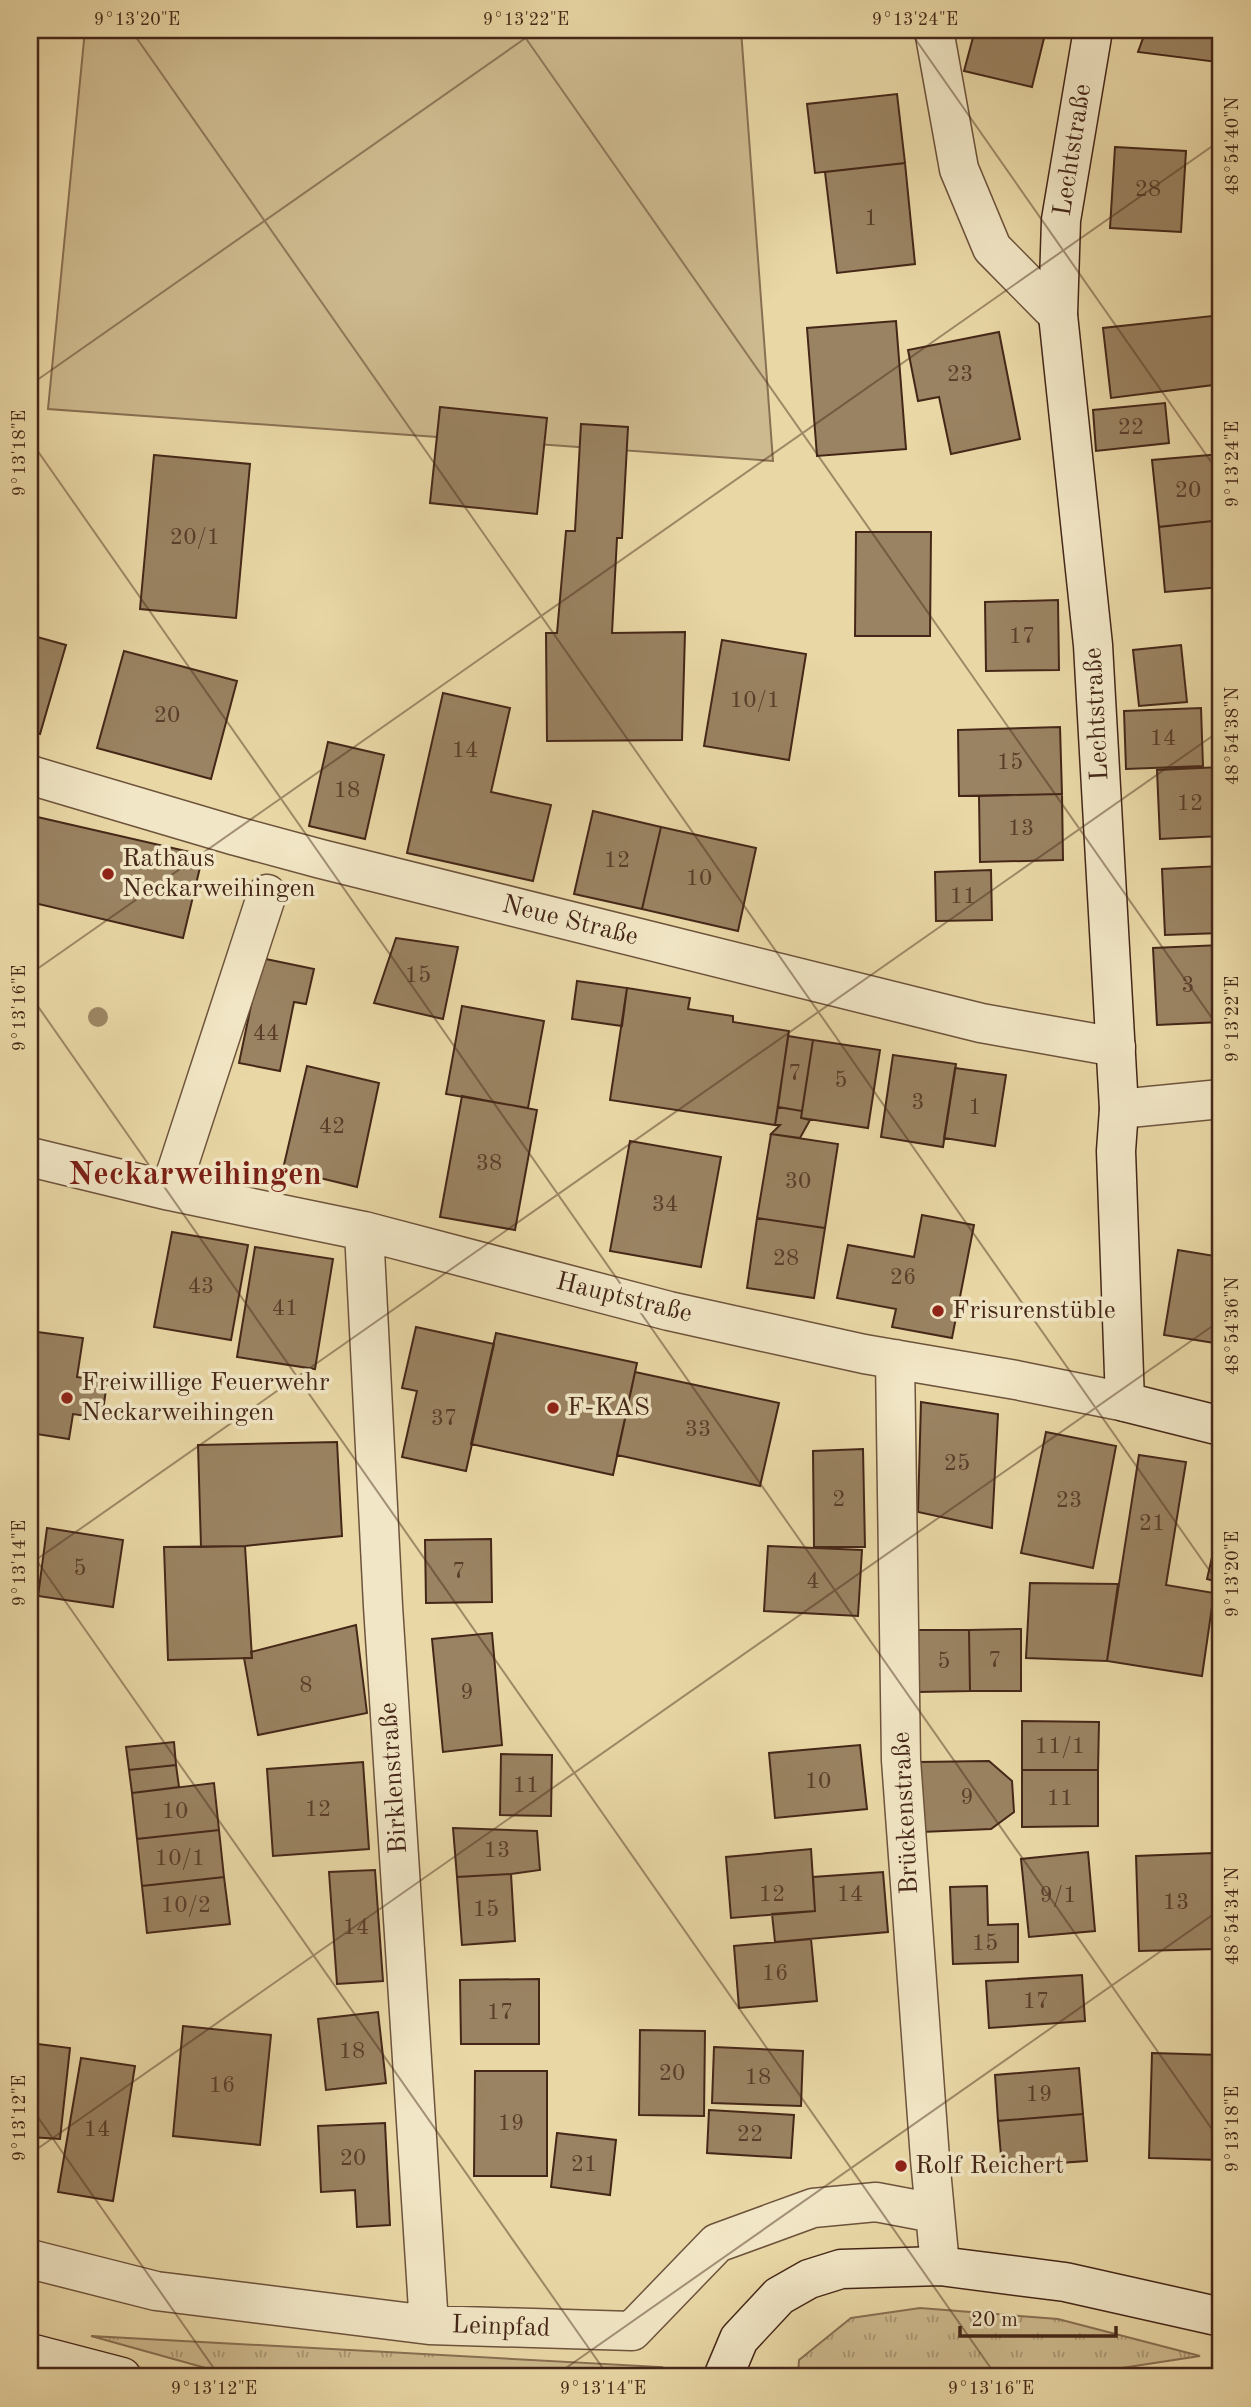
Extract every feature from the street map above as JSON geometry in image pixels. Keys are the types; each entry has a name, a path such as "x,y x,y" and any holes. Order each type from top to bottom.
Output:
{"street":[{"path":"934,30 959,169 992,248 1058,315"},
{"name":"Lechtstraße","path":"1093,30 1061,220 1058,315 1093,645 1119,1109 1116,1151 1125,1402"},
{"name":"Neue Straße","path":"30,775 321,859 981,1023 1116,1047"},
{"path":"170,1191 267,894"},
{"path":"1119,1109 1221,1099"},
{"name":"Hauptstraße","path":"30,1157 170,1191 365,1231 669,1311 864,1354 1125,1402 1221,1426"},
{"name":"Birklenstraße","path":"365,1231 383,1606 429,2325"},
{"name":"Brückenstraße","path":"895,1359 901,1760 940,2266"},
{"name":"Leinpfad","path":"30,2259 156,2291 429,2325 632,2331 717,2243 813,2208 876,2202 934,2213"},
{"path":"723,2377 739,2339 779,2296 808,2278 841,2269 940,2266 1065,2282 1221,2317"},
{"path":"30,2353 122,2377"}],"green space":[{"path":"85,30 741,30 773,461 48,409"},
{"path":"920,2308 1058,2319 1200,2356 1063,2377 798,2377 799,2360 851,2318"},
{"path":"91,2336 661,2367 650,2377 238,2377"}],"building":[{"path":"975,30 1046,30 1032,87 964,71"},
{"path":"1146,30 1221,30 1217,62 1138,52"},
{"path":"897,94 905,163 815,173 807,104"},
{"path":"1115,147 1186,151 1181,232 1110,228"},
{"path":"905,163 915,264 837,273 825,172"},
{"path":"1221,315 1221,384 1111,398 1103,328"},
{"path":"896,321 906,449 817,456 807,328"},
{"path":"999,332 1020,439 951,454 939,397 918,401 908,350"},
{"path":"1165,403 1169,443 1096,451 1093,410"},
{"path":"440,407 547,418 537,514 430,503"},
{"path":"581,424 628,427 622,538 617,538 612,633 685,632 682,740 547,741 546,633 557,633 566,531 575,531"},
{"path":"1221,454 1221,520 1159,527 1152,460"},
{"path":"154,455 250,464 236,618 140,609"},
{"path":"1221,520 1221,587 1165,592 1159,527"},
{"path":"856,532 931,532 930,636 855,636"},
{"path":"1058,600 1059,670 986,671 985,602"},
{"path":"30,635 66,645 40,734 30,731"},
{"path":"722,640 806,654 789,760 704,746"},
{"path":"1181,645 1187,702 1139,706 1133,650"},
{"path":"124,651 237,681 211,779 97,748"},
{"path":"443,693 510,708 491,792 551,805 533,881 407,853"},
{"path":"1201,708 1203,766 1126,769 1124,711"},
{"path":"1060,727 1062,794 959,796 958,730"},
{"path":"328,742 384,755 365,839 309,826"},
{"path":"1221,767 1221,836 1160,839 1157,770"},
{"path":"1062,794 1063,860 980,862 979,796"},
{"path":"593,811 661,827 642,909 574,894"},
{"path":"33,816 203,855 183,938 30,902 30,831"},
{"path":"661,827 756,848 738,931 642,909"},
{"path":"1221,866 1221,933 1165,935 1162,869"},
{"path":"991,870 992,920 936,921 935,872"},
{"path":"396,938 458,947 443,1019 374,1003"},
{"path":"1221,945 1221,1022 1157,1025 1153,948"},
{"path":"261,958 314,969 306,1004 294,1002 280,1071 239,1063"},
{"path":"577,981 627,988 622,1026 572,1019"},
{"path":"627,988 690,998 688,1009 733,1016 733,1022 789,1031 775,1125 610,1100"},
{"path":"462,1006 544,1021 528,1108 446,1094"},
{"path":"788,1036 813,1040 802,1111 778,1107"},
{"path":"813,1040 880,1050 868,1128 801,1118"},
{"path":"893,1055 956,1064 943,1147 881,1137"},
{"path":"307,1066 379,1083 357,1187 283,1169"},
{"path":"955,1068 1006,1075 995,1146 944,1138"},
{"path":"462,1096 537,1110 515,1230 440,1217"},
{"path":"778,1107 802,1111 801,1118 810,1120 800,1138 771,1134 780,1125 775,1125"},
{"path":"771,1134 838,1144 825,1228 757,1218"},
{"path":"630,1141 721,1157 701,1267 610,1251"},
{"path":"922,1215 974,1225 952,1338 892,1327 896,1309 837,1298 848,1245 914,1257"},
{"path":"757,1218 825,1228 814,1298 747,1288"},
{"path":"172,1232 248,1245 231,1340 154,1327"},
{"path":"255,1247 333,1259 315,1369 237,1357"},
{"path":"1178,1250 1221,1257 1221,1344 1164,1335"},
{"path":"416,1327 494,1344 466,1471 402,1457 417,1391 402,1388"},
{"name":"Freiwillige Feuerwehr Neckarweihingen","path":"30,1331 83,1338 77,1377 107,1382 102,1418 73,1414 69,1439 30,1433"},
{"name":"F-KAS","path":"496,1333 637,1363 613,1475 471,1444"},
{"path":"635,1372 779,1403 760,1486 617,1455"},
{"path":"921,1402 998,1414 992,1528 918,1512"},
{"path":"1046,1432 1116,1446 1093,1568 1021,1553"},
{"path":"337,1442 342,1536 245,1546 201,1547 198,1445"},
{"path":"863,1449 865,1547 814,1547 813,1451"},
{"path":"1139,1455 1186,1462 1166,1585 1214,1593 1202,1676 1107,1661"},
{"path":"1221,1518 1221,1583 1207,1579"},
{"path":"47,1528 123,1540 113,1607 38,1596"},
{"path":"491,1539 492,1602 426,1603 425,1540"},
{"path":"245,1546 252,1658 168,1660 164,1547"},
{"path":"768,1546 862,1550 858,1616 764,1611"},
{"path":"1030,1583 1118,1584 1107,1661 1026,1658"},
{"path":"356,1625 367,1713 258,1735 244,1658 252,1658 251,1652"},
{"path":"1021,1629 1021,1691 970,1691 969,1630"},
{"path":"918,1630 969,1630 970,1691 918,1692"},
{"path":"492,1633 502,1745 443,1752 432,1639"},
{"path":"1022,1721 1099,1722 1098,1770 1022,1770"},
{"path":"174,1742 176,1765 129,1770 126,1747"},
{"path":"860,1745 867,1809 775,1818 769,1753"},
{"path":"501,1754 552,1755 551,1816 500,1815"},
{"path":"989,1761 1012,1781 1014,1812 991,1829 922,1832 919,1762"},
{"path":"363,1762 369,1849 273,1856 267,1769"},
{"path":"176,1765 179,1787 132,1793 129,1770"},
{"path":"1022,1770 1098,1770 1098,1826 1022,1827"},
{"path":"214,1783 219,1830 137,1839 132,1793"},
{"path":"453,1828 537,1831 540,1870 457,1877"},
{"path":"219,1830 224,1877 142,1886 137,1839"},
{"path":"811,1849 815,1911 731,1918 726,1857"},
{"path":"1088,1852 1095,1931 1029,1937 1021,1859"},
{"path":"1213,1853 1216,1949 1139,1951 1136,1856"},
{"path":"375,1870 383,1981 337,1984 329,1872"},
{"path":"883,1872 888,1932 775,1942 772,1914 815,1911 813,1877"},
{"path":"511,1874 515,1941 462,1945 457,1877"},
{"path":"224,1877 230,1924 147,1933 142,1886"},
{"path":"987,1886 988,1925 1018,1924 1018,1962 953,1964 950,1887"},
{"path":"811,1939 817,2001 739,2008 734,1946"},
{"path":"1082,1975 1085,2021 989,2028 986,1981"},
{"path":"539,1979 539,2044 461,2044 460,1980"},
{"path":"378,2012 386,2083 326,2090 318,2019"},
{"path":"183,2026 271,2035 260,2145 173,2136"},
{"path":"640,2030 705,2031 704,2116 639,2115"},
{"path":"30,2043 70,2048 60,2139 30,2137"},
{"path":"714,2047 803,2051 801,2106 712,2103"},
{"path":"1152,2053 1221,2055 1221,2160 1149,2158"},
{"path":"81,2058 135,2066 113,2201 58,2192"},
{"path":"1079,2068 1083,2114 998,2121 995,2075"},
{"path":"475,2071 547,2071 547,2176 474,2176"},
{"path":"709,2110 794,2115 791,2158 707,2153"},
{"path":"1083,2114 1087,2161 1002,2167 998,2121"},
{"path":"385,2123 390,2225 357,2227 355,2190 321,2192 318,2126"},
{"path":"557,2133 616,2140 610,2195 551,2187"}],"place":[{"name":"Rathaus Neckarweihingen","path":"108,874"},
{"name":"Frisurenstüble","path":"938,1311"},
{"name":"Freiwillige Feuerwehr Neckarweihingen","path":"67,1398"},
{"name":"F-KAS","path":"553,1408"},
{"name":"Rolf Reichert","path":"901,2166"}],"district":[{"name":"Neckarweihingen","path":"195,1175"}]}
